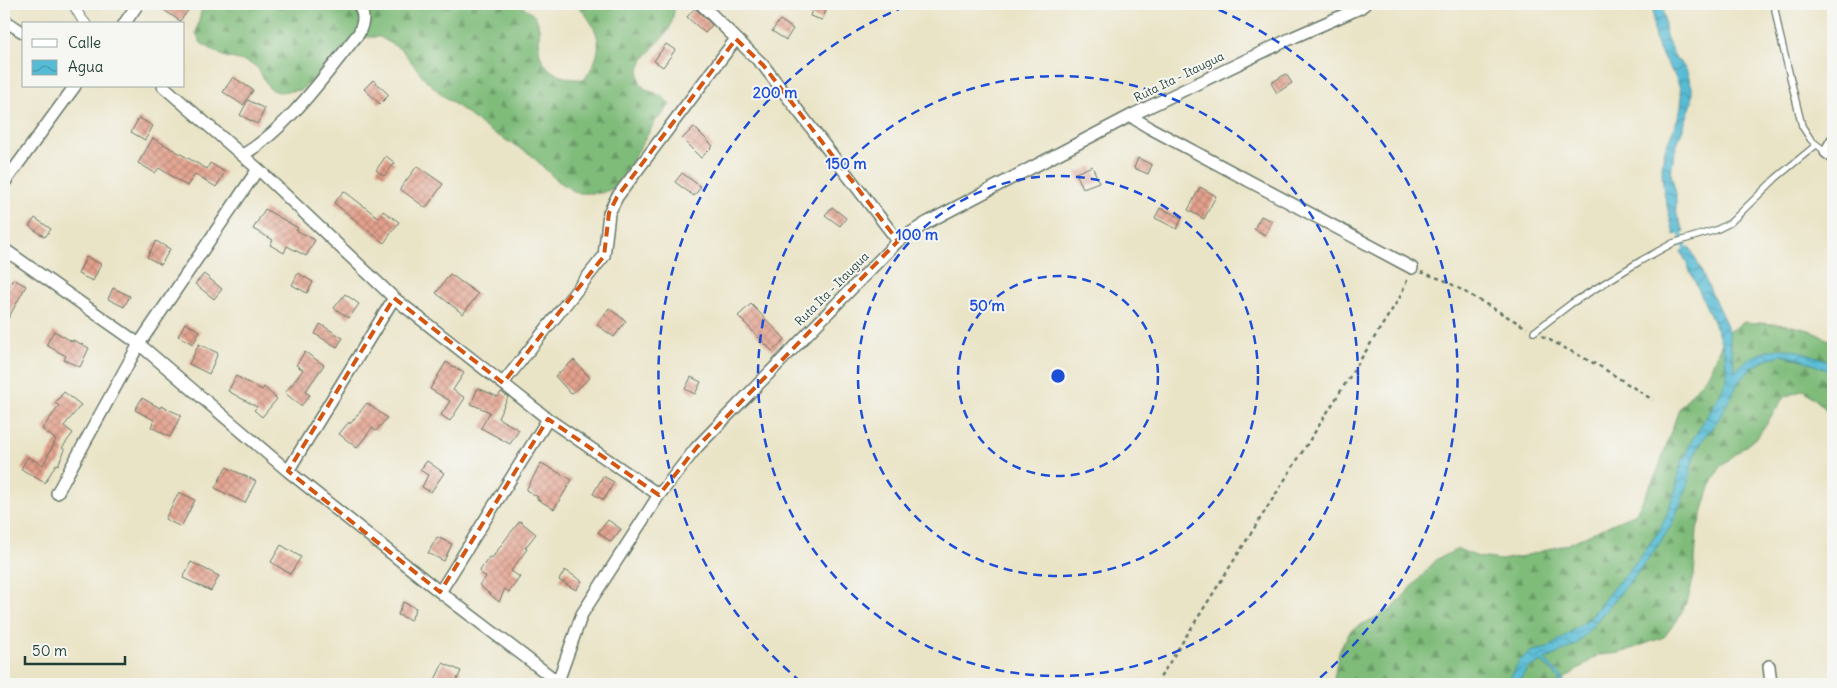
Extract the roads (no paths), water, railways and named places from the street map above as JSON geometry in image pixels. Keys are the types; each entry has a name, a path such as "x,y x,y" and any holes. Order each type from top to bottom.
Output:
{"street":[{"path":"73,4 84,22"},
{"path":"125,22 138,4"},
{"path":"243,155 260,143 295,109 358,33 364,22 363,12 358,4"},
{"path":"701,4 763,66 898,241"},
{"name":"Ruta Ita - Itaugua","path":"558,683 582,614 659,495 697,447 898,241 928,222 1132,115 1365,4"},
{"path":"4,20 22,31"},
{"path":"503,383 604,256 609,213 617,197 736,39"},
{"path":"4,183 74,88"},
{"path":"165,88 243,155 394,298 548,418 659,495"},
{"path":"1132,115 1150,128 1412,268"},
{"path":"1830,154 1833,140"},
{"path":"57,493 139,344 258,169"},
{"path":"4,249 139,344 288,471 558,683"},
{"path":"288,471 394,298"},
{"path":"440,592 548,418"},
{"path":"1769,666 1771,684"}],"lane":[{"path":"1774,4 1778,30 1800,118 1806,133 1816,145 1830,154"},
{"path":"1534,332 1572,303 1642,260 1673,243 1716,230 1730,223 1776,178 1816,145"}],"water":[{"path":"1653,4 1663,4 1666,37 1675,57 1686,69 1692,87 1692,103 1674,153 1671,174 1676,194 1676,213 1684,232 1674,235 1665,197 1662,168 1665,151 1678,118 1681,93 1677,80 1656,42"},
{"path":"1690,247 1727,326 1735,370 1759,354 1782,349 1806,353 1833,363 1833,373 1803,360 1781,355 1767,359 1753,367 1740,380 1719,419 1705,436 1693,458 1688,485 1672,525 1657,547 1577,644 1545,660 1562,677 1565,684 1561,684 1555,674 1542,662 1528,668 1517,684 1507,684 1520,660 1532,651 1548,648 1589,619 1656,535 1665,519 1676,488 1679,469 1692,440 1715,403 1727,379 1725,355 1718,333 1681,251"}],"waterway":[{"path":"1679,230 1687,252"}]}
